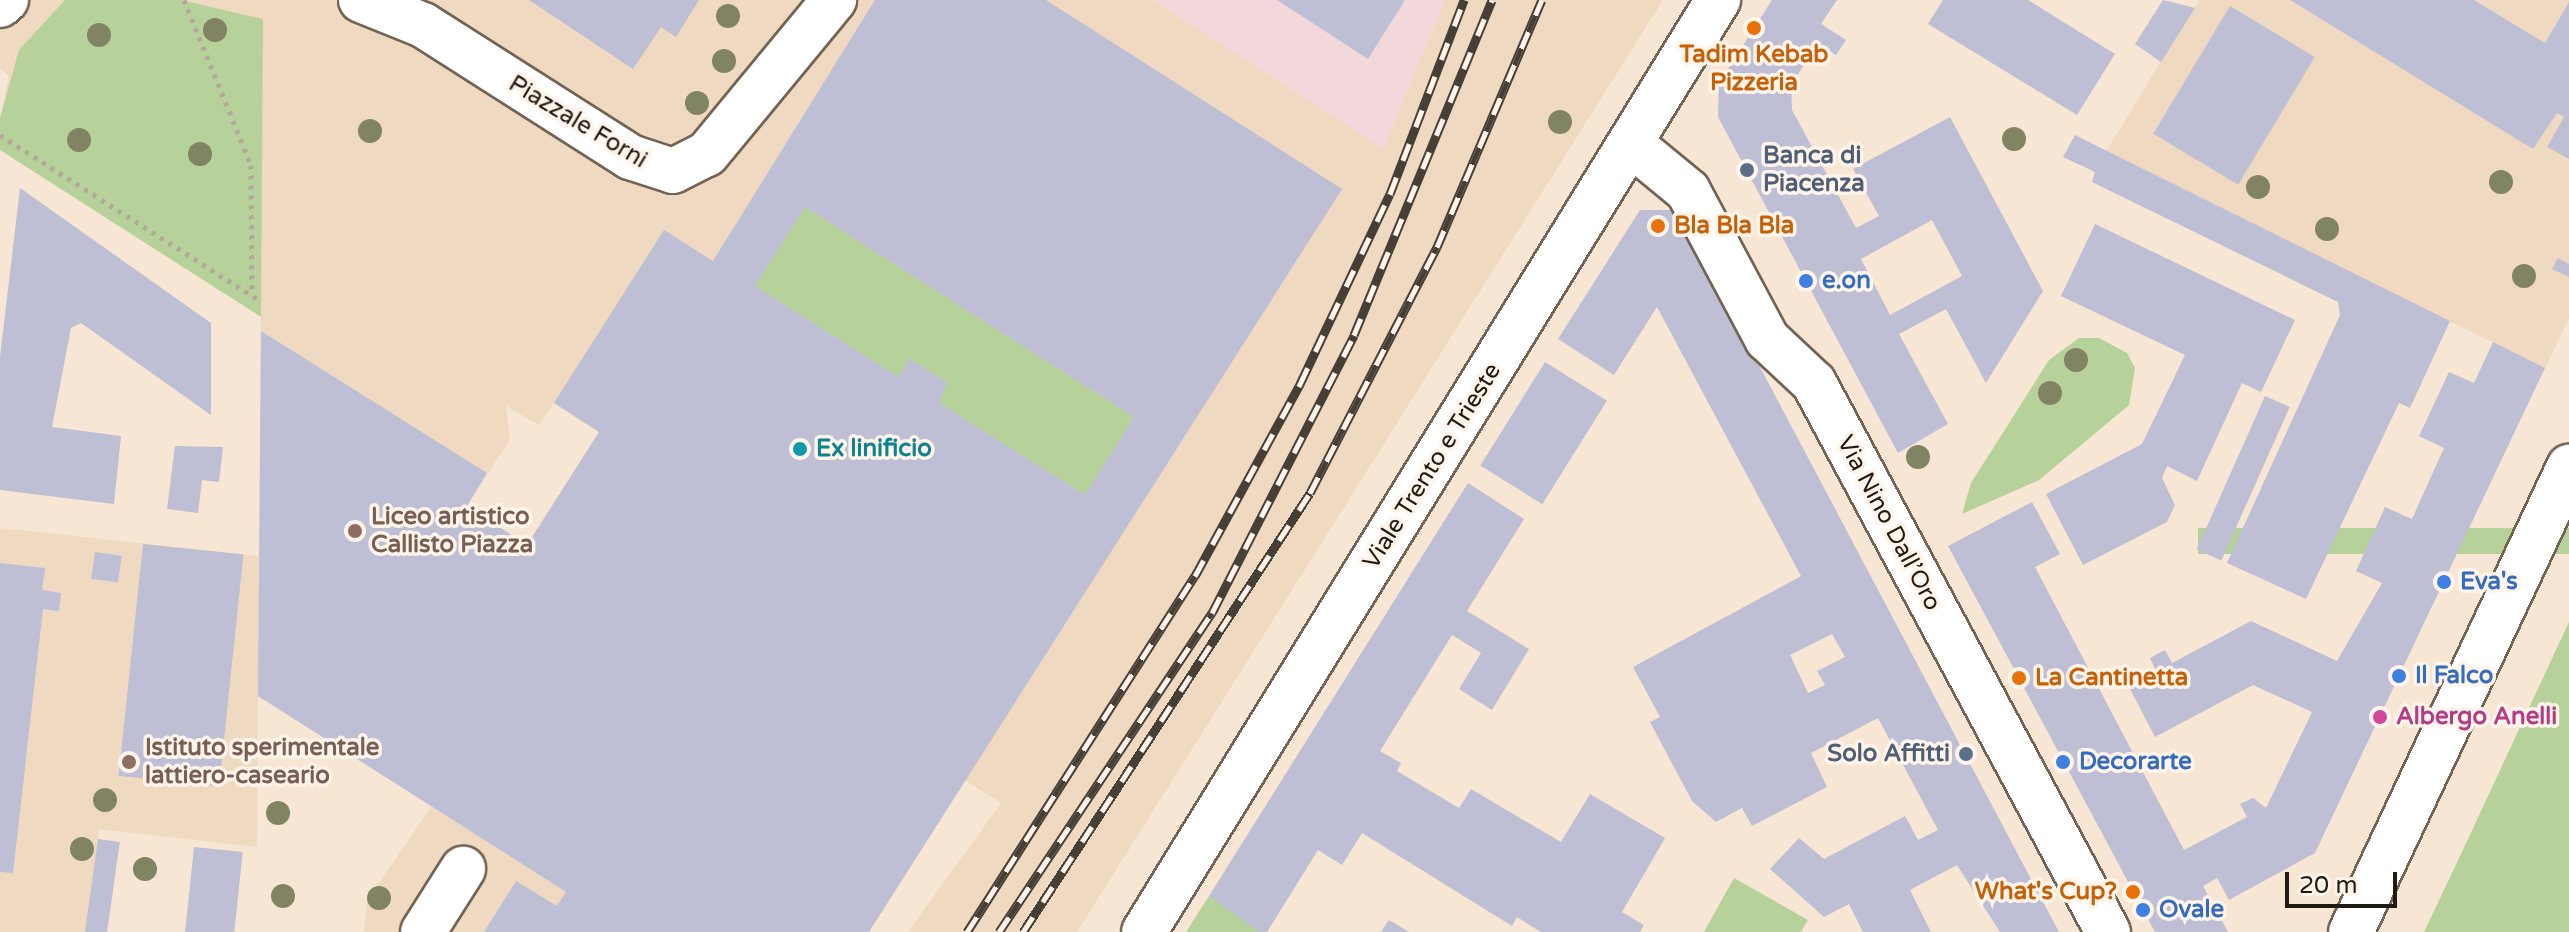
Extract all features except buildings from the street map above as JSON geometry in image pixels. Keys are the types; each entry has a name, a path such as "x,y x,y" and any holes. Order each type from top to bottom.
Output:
{"street":[{"path":"0,5 6,0"},
{"name":"Piazzale Forni","path":"361,0 423,25 630,157 673,171 707,154 834,0"},
{"name":"Viale Trento e Trieste","path":"1144,932 1718,0"},
{"name":"Via Nino Dall’Oro","path":"1631,144 1688,191 1767,339 1814,383 2108,932"},
{"path":"2351,932 2569,467"},
{"path":"423,932 463,869"}],"path":[{"path":"184,0 249,155 252,294"},
{"path":"0,135 261,301"}],"shaded area":[{"path":"0,0 1153,0 1383,148 1445,0 1663,0 1077,932 908,932 1001,803 784,666 836,583 554,403 539,425 506,406 510,439 467,506 269,702 258,697 257,847 99,829 87,932 0,932 0,528 259,556 261,301 260,291 0,118 9,76 0,68"},
{"path":"1153,0 1445,0 1383,148"},
{"path":"2199,0 2569,0 2569,318 2545,368 2105,153"},
{"path":"432,806 629,932 364,932 367,900"}],"green space":[{"path":"65,0 181,0 263,19 261,317 0,150 0,118 19,50"},
{"path":"805,207 1134,417 1085,495 939,403 947,382 910,359 898,377 755,286"},
{"path":"2079,338 2099,338 2127,353 2135,368 2129,405 2039,480 1962,514 1971,483 2049,360"},
{"path":"2198,528 2569,528 2569,554 2198,554"},
{"path":"2569,622 2569,932 2424,932 2461,854"},
{"path":"1734,878 1808,920 1801,932 1704,932"},
{"path":"1209,896 1261,929 1259,932 1186,932"}],"railway":[{"path":"967,932 1195,576 1300,384 1390,194 1464,0"},
{"path":"999,932 1212,613 1354,335 1492,0"},
{"path":"1023,932 1310,493 1437,247 1542,0"}],"place":[{"name":"Tadim Kebab Pizzeria","path":"1754,28"},
{"name":"Banca di Piacenza","path":"1747,170"},
{"name":"Bla Bla Bla","path":"1658,226"},
{"name":"e.on","path":"1806,281"},
{"name":"Ex linificio","path":"800,449"},
{"name":"Liceo artistico Callisto Piazza","path":"355,531"},
{"name":"Eva's","path":"2444,582"},
{"name":"Il Falco","path":"2399,676"},
{"name":"La Cantinetta","path":"2019,678"},
{"name":"Albergo Anelli","path":"2380,717"},
{"name":"Solo Affitti","path":"1966,754"},
{"name":"Istituto sperimentale lattiero-caseario","path":"129,762"},
{"name":"Decorarte","path":"2063,762"},
{"name":"What's Cup?","path":"2133,892"},
{"name":"Ovale","path":"2143,910"}]}
